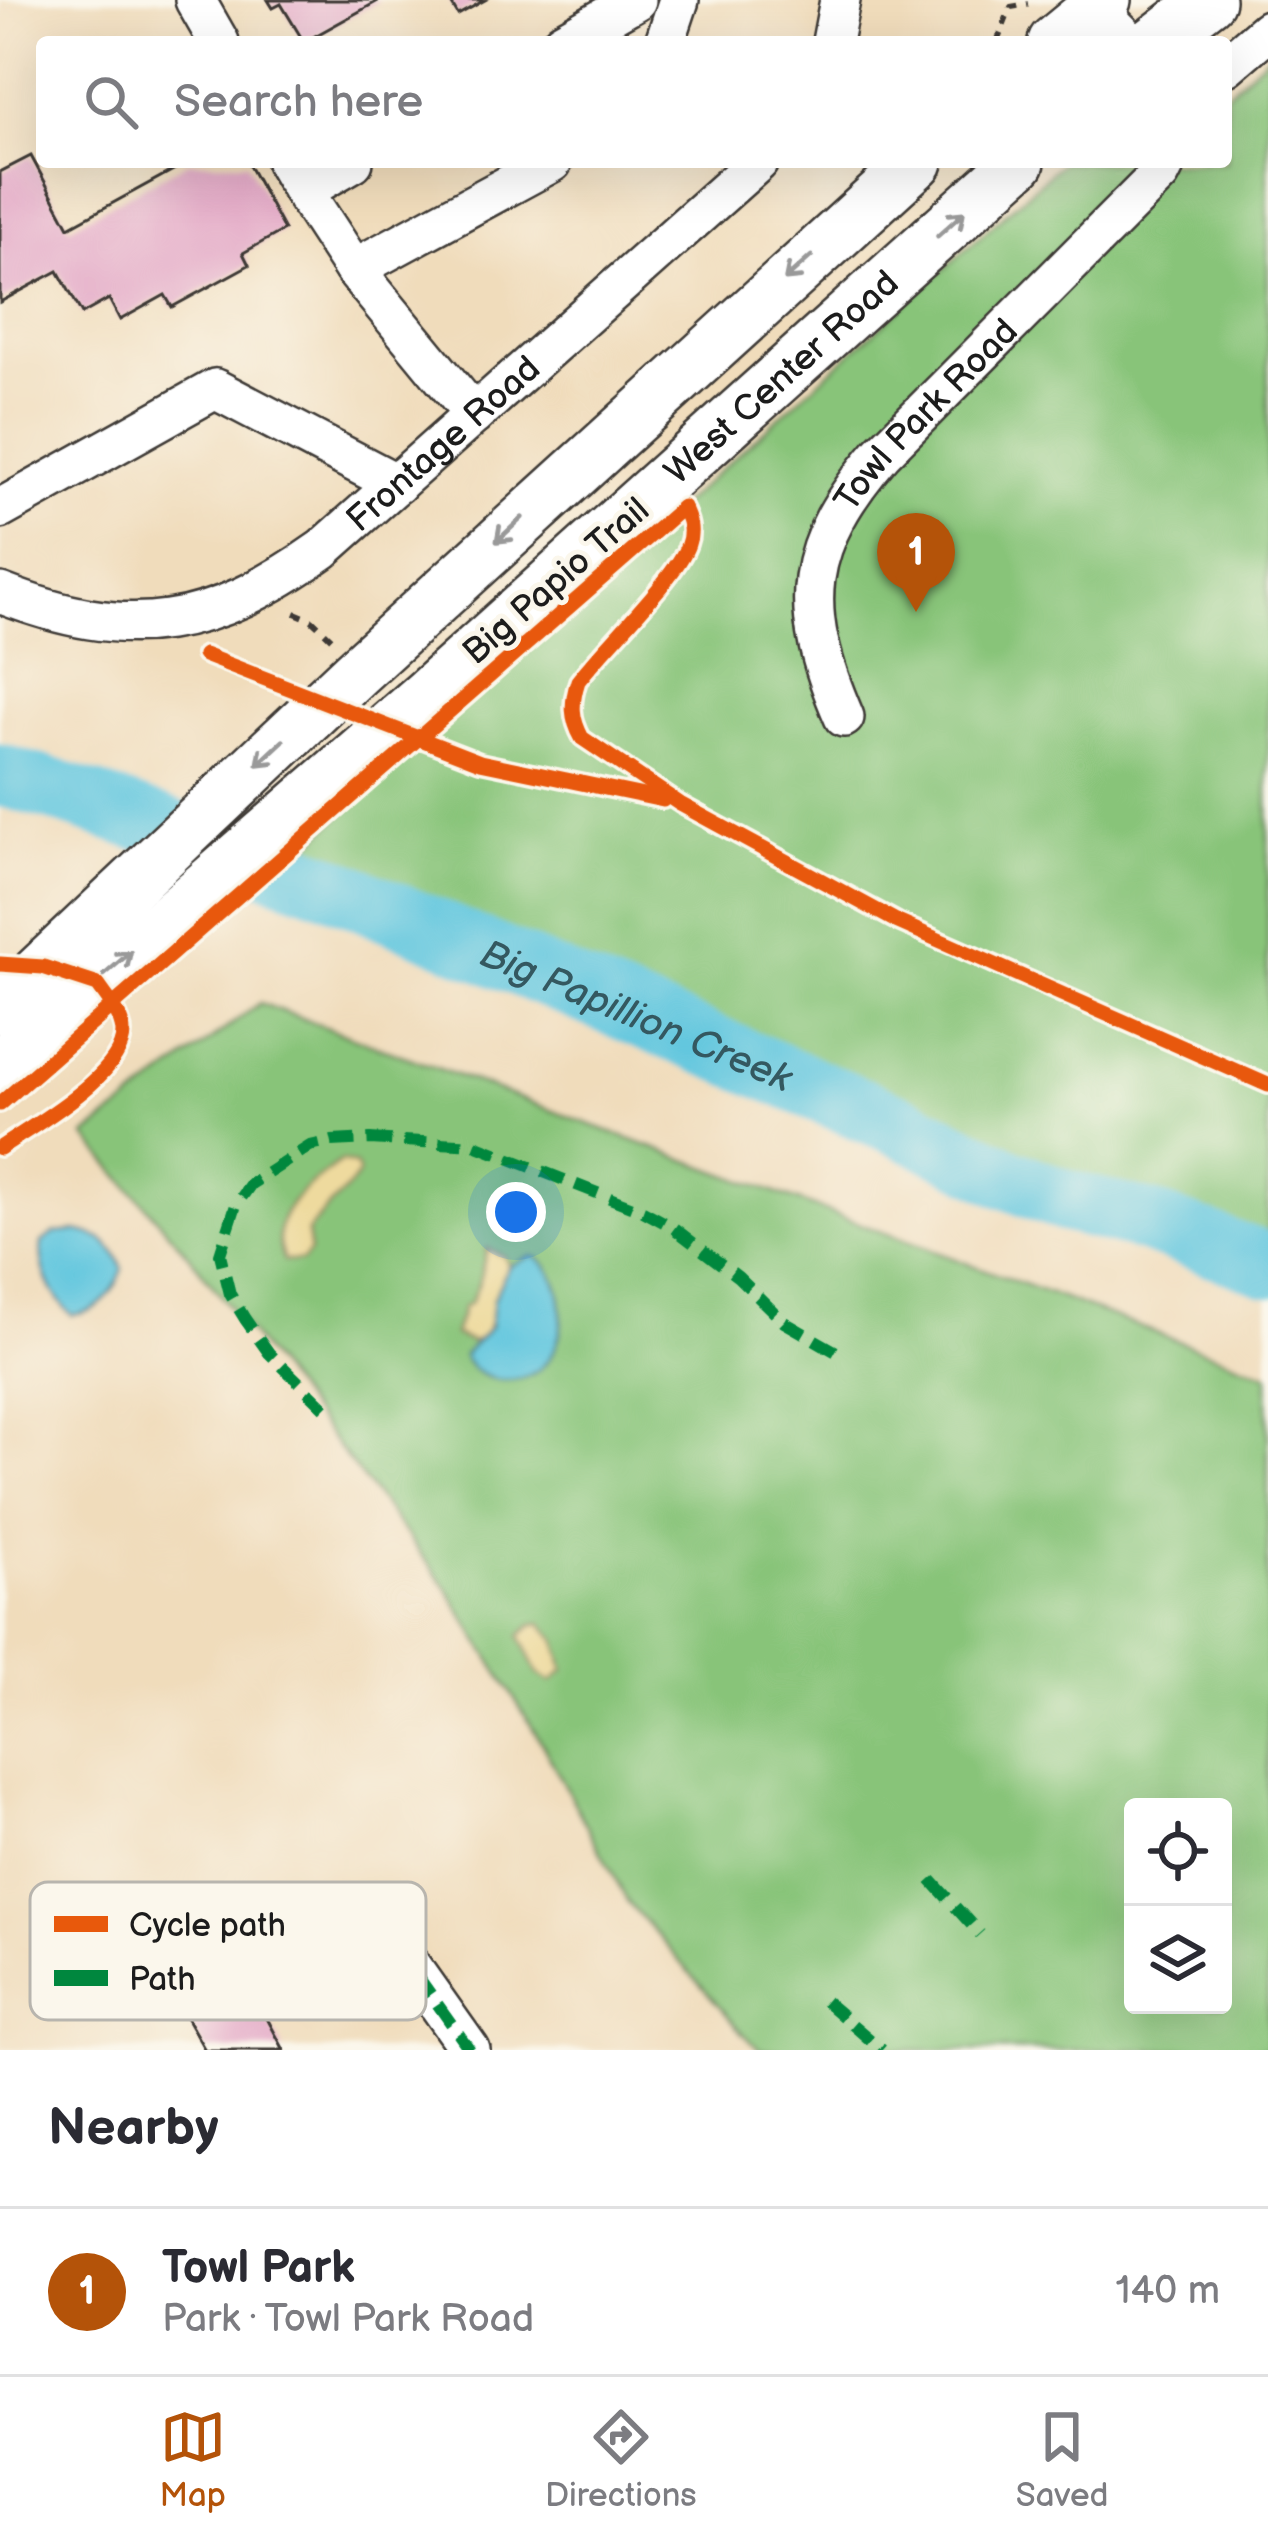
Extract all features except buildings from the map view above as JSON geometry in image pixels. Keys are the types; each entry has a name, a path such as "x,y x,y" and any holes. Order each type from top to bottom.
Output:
{"main road":[{"path":"1162,36 1210,0"},
{"path":"1064,36 1105,12"},
{"name":"West Center Road","path":"10,1038 346,659 910,168"},
{"name":"West Center Road","path":"10,1038 426,694 1012,168"}],"street":[{"path":"195,0 216,36"},
{"path":"573,36 636,0"},
{"path":"667,36 679,0"},
{"path":"833,36 840,0"},
{"path":"1232,61 1268,30"},
{"path":"328,168 294,176 354,269 474,415"},
{"path":"354,269 541,168"},
{"name":"Frontage Road","path":"0,592 81,618 160,624 199,616 256,592 323,549 751,168"},
{"name":"Towl Park Road","path":"844,717 821,664 813,615 822,549 847,494 1163,168"},
{"path":"0,509 214,389 397,484"},
{"path":"426,1988 470,2050"}],"path":[{"path":"1000,36 1011,7 1024,7 1032,0"},
{"path":"312,620 346,659"}],"green space":[{"path":"1268,54 1268,1265 1007,1178 904,1127 283,869 1055,168 1232,168 1232,88"},
{"path":"260,1003 1268,1374 1268,2050 760,2050 627,1901 543,1745 445,1585 192,1259 85,1136"}],"sand":[{"path":"341,1161 355,1165 359,1173 307,1233 310,1251 302,1261 284,1261 279,1229 284,1215 303,1191"},
{"path":"487,1248 504,1256 509,1266 483,1339 472,1342 454,1335 463,1307 478,1285"},
{"path":"541,1623 556,1639 564,1670 551,1682 538,1674 520,1636"}],"water":[{"path":"76,1231 106,1242 123,1269 104,1301 72,1315 48,1282 41,1252 42,1242 55,1233"},
{"path":"532,1256 556,1282 561,1325 556,1346 544,1364 527,1376 490,1378 463,1356 490,1327 493,1299 509,1266"}],"waterway":[{"name":"Big Papillion Creek","path":"0,775 328,885 904,1127 1007,1178 1268,1265"}],"marked path":[{"path":"325,1408 269,1353 245,1319 230,1294 220,1254 236,1205 251,1184 310,1146 332,1141 475,1145 643,1211 671,1226 738,1277 784,1322 845,1357"},
{"path":"931,1880 980,1934"},
{"path":"426,1988 470,2050"},
{"path":"825,2001 882,2050"}],"cycle path":[{"name":"Big Papio Trail","path":"0,1104 683,507 690,534 681,558 578,681 573,710 582,738 680,804 898,922 1268,1085"},
{"path":"204,655 480,762 663,800"},
{"path":"0,964 43,967 98,985 122,1026 122,1043 97,1078 0,1148"}],"place":[{"name":"Towl Park","path":"916,612"}]}
